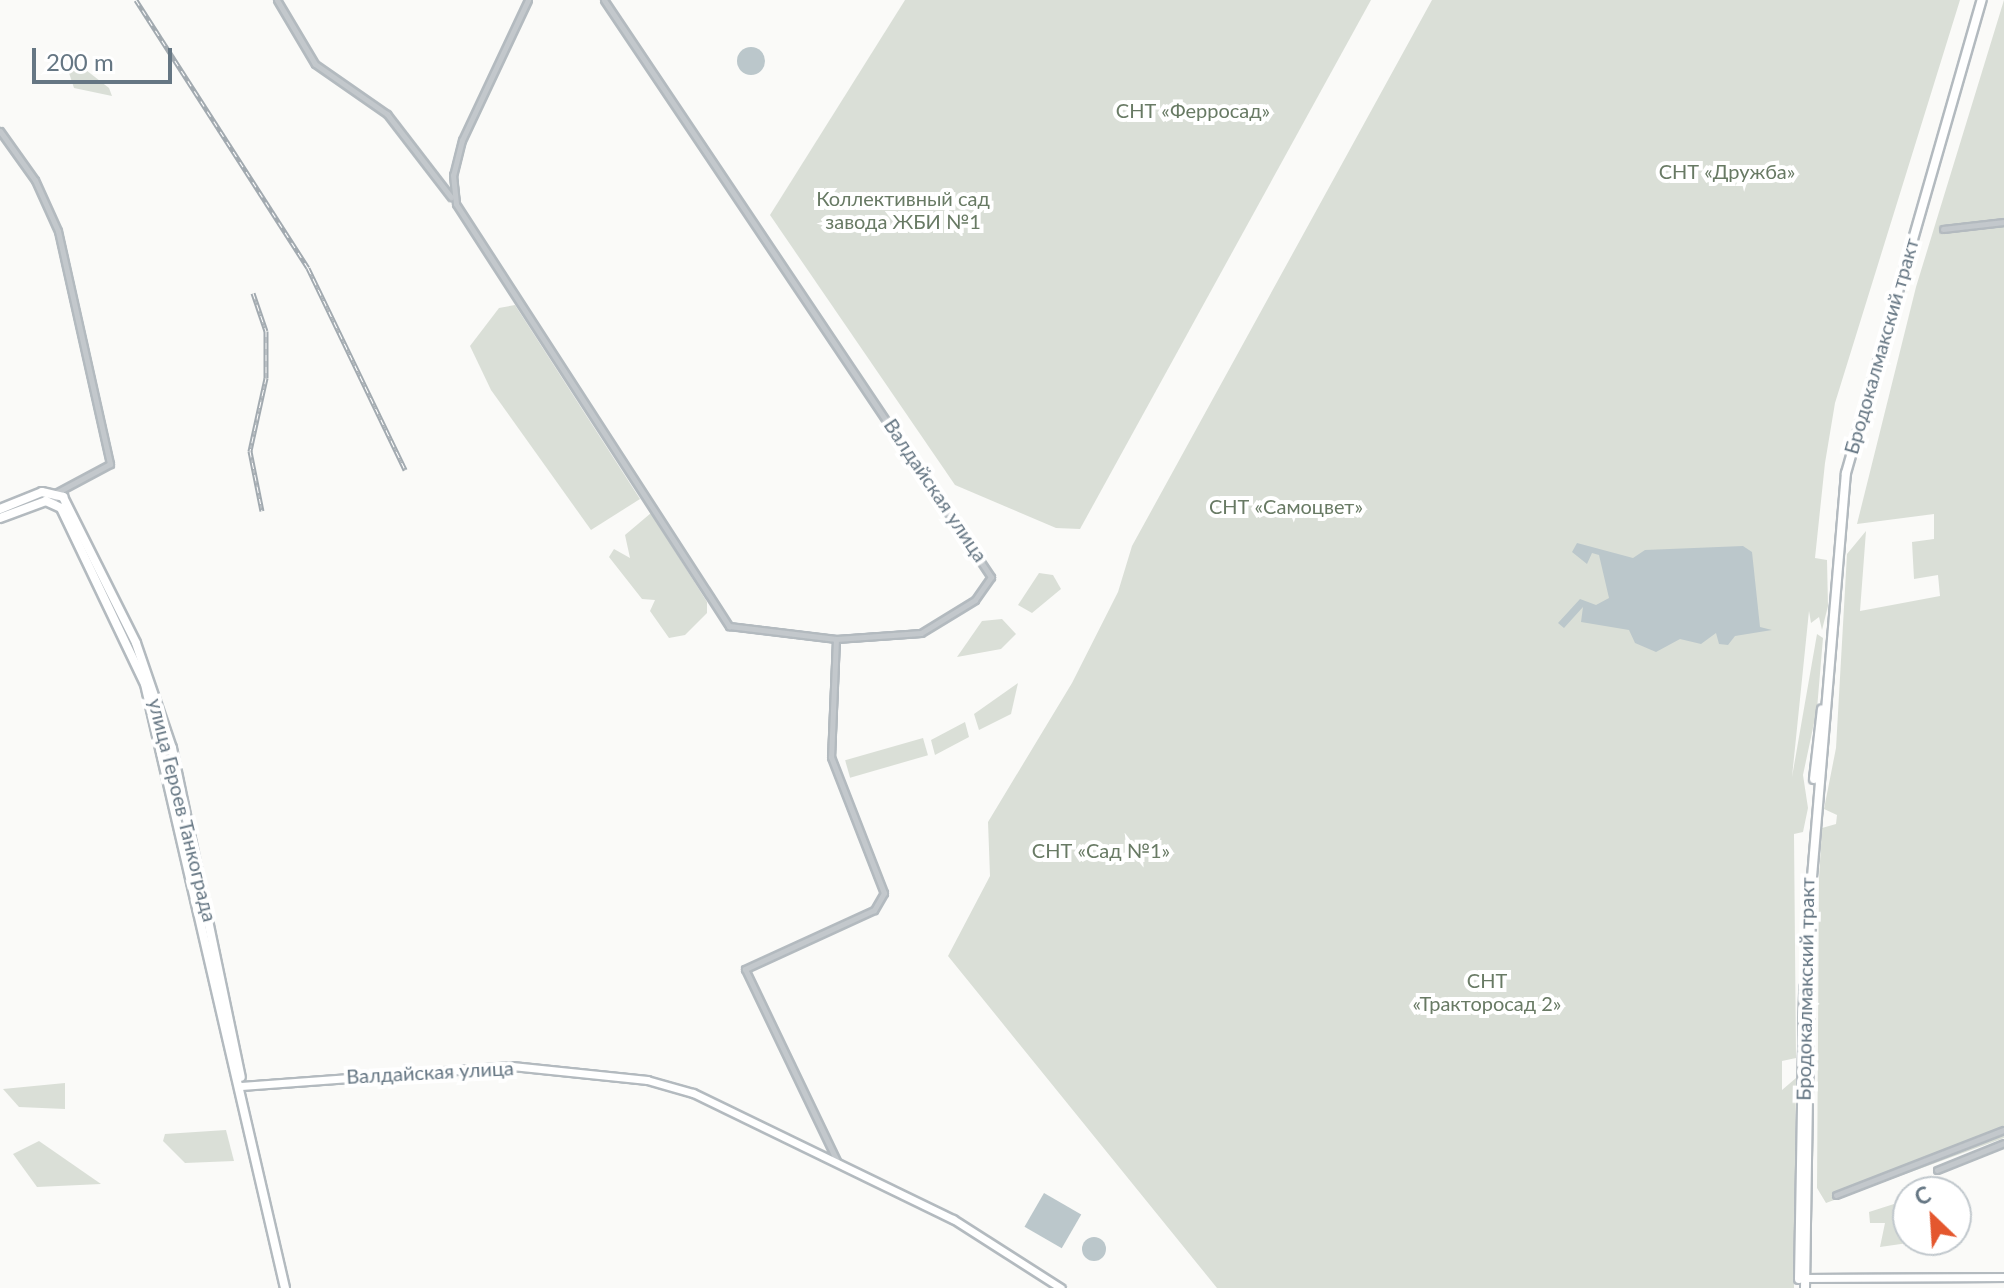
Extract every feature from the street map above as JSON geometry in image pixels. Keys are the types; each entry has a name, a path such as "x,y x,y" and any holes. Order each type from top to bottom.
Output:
{"main road":[{"name":"Бродокалмакский тракт","path":"1802,1288 1807,874 1852,444 1982,0"},
{"path":"0,509 55,498"},
{"path":"0,518 55,498"},
{"name":"улица Героев Танкограда","path":"55,498 76,517 160,706 285,1288"}],"street":[{"path":"277,0 315,64 387,114 456,204 729,626 836,639 831,757 884,893 874,910 745,969 840,1167"},
{"path":"456,204 452,184 462,140 528,0"},
{"name":"Валдайская улица","path":"604,0 988,566 986,592 939,624 909,636 836,639"},
{"path":"0,131 35,180 58,231 110,464 55,498"},
{"path":"1943,229 2004,222"},
{"name":"Валдайская улица","path":"241,1086 512,1066 647,1080 693,1093 840,1167 953,1219 1061,1288"},
{"path":"1836,1195 2004,1130"},
{"path":"1937,1170 2004,1143"},
{"path":"1965,1277 1965,1288"},
{"path":"1802,1278 1857,1283 2004,1277"}],"green space":[{"path":"905,0 1371,0 1080,529 1056,528 955,485 770,215"},
{"path":"1432,0 1960,0 1835,403 1825,463 1815,558 1827,560 1828,606 1822,630 1819,617 1811,623 1809,611 1792,777 1817,634 1823,638 1817,709 1803,775 1808,808 1803,832 1794,834 1796,1058 1782,1061 1782,1090 1796,1078 1794,1288 1217,1288 948,956 990,876 988,822 1072,683 1118,592 1132,546"},
{"path":"2004,0 2004,1138 1900,1176 1892,1176 1892,1179 1826,1203 1817,1188 1819,878 1822,828 1836,824 1837,815 1824,809 1836,748 1847,554 1866,531 1860,611 1940,596 1938,575 1914,579 1912,542 1934,539 1934,514 1857,524 1916,287"},
{"path":"77,63 109,88 112,96 74,88 68,70"},
{"path":"515,305 640,499 591,530 491,390 470,346 499,308"},
{"path":"651,513 707,602 707,613 685,635 669,638 650,611 655,600 642,599 609,557 614,549 630,558 625,535"},
{"path":"1039,573 1053,575 1061,589 1032,613 1018,605"},
{"path":"1002,619 1016,634 1001,649 957,657 982,621"},
{"path":"1018,683 1011,714 979,730 974,714"},
{"path":"965,722 969,737 935,755 931,740"},
{"path":"923,738 928,755 850,778 845,760"},
{"path":"65,1083 65,1109 19,1107 3,1089"},
{"path":"226,1130 234,1161 185,1163 163,1141 165,1134"},
{"path":"39,1141 101,1184 37,1187 13,1154"},
{"path":"1892,1205 1892,1245 1880,1247 1885,1223 1870,1223 1869,1212"}],"shaded area":[{"path":"751,47 761,51 765,61 761,71 751,75 741,71 737,61 741,51"},
{"path":"1577,543 1633,558 1645,550 1743,546 1752,552 1760,627 1772,630 1735,636 1728,645 1719,644 1716,633 1701,644 1680,639 1656,652 1635,643 1629,630 1581,622 1583,607 1564,628 1558,623 1580,599 1596,605 1609,598 1599,555 1592,553 1587,564 1572,552"},
{"path":"1044,1193 1081,1214 1062,1248 1024,1227"},
{"path":"1094,1237 1105,1244 1106,1249 1099,1260 1094,1261 1083,1254 1082,1249 1089,1238"}],"railway":[{"path":"136,0 308,268 405,470"},
{"path":"253,293 266,331 266,378 250,451 262,511"}],"park label":[{"name":"СНТ «Ферросад»","path":"1193,110"},
{"name":"СНТ «Дружба»","path":"1727,171"},
{"name":"Коллективный сад завода ЖБИ №1","path":"903,210"},
{"name":"СНТ «Самоцвет»","path":"1286,506"},
{"name":"СНТ «Сад №1»","path":"1101,850"},
{"name":"СНТ «Тракторосад 2»","path":"1487,992"}]}
